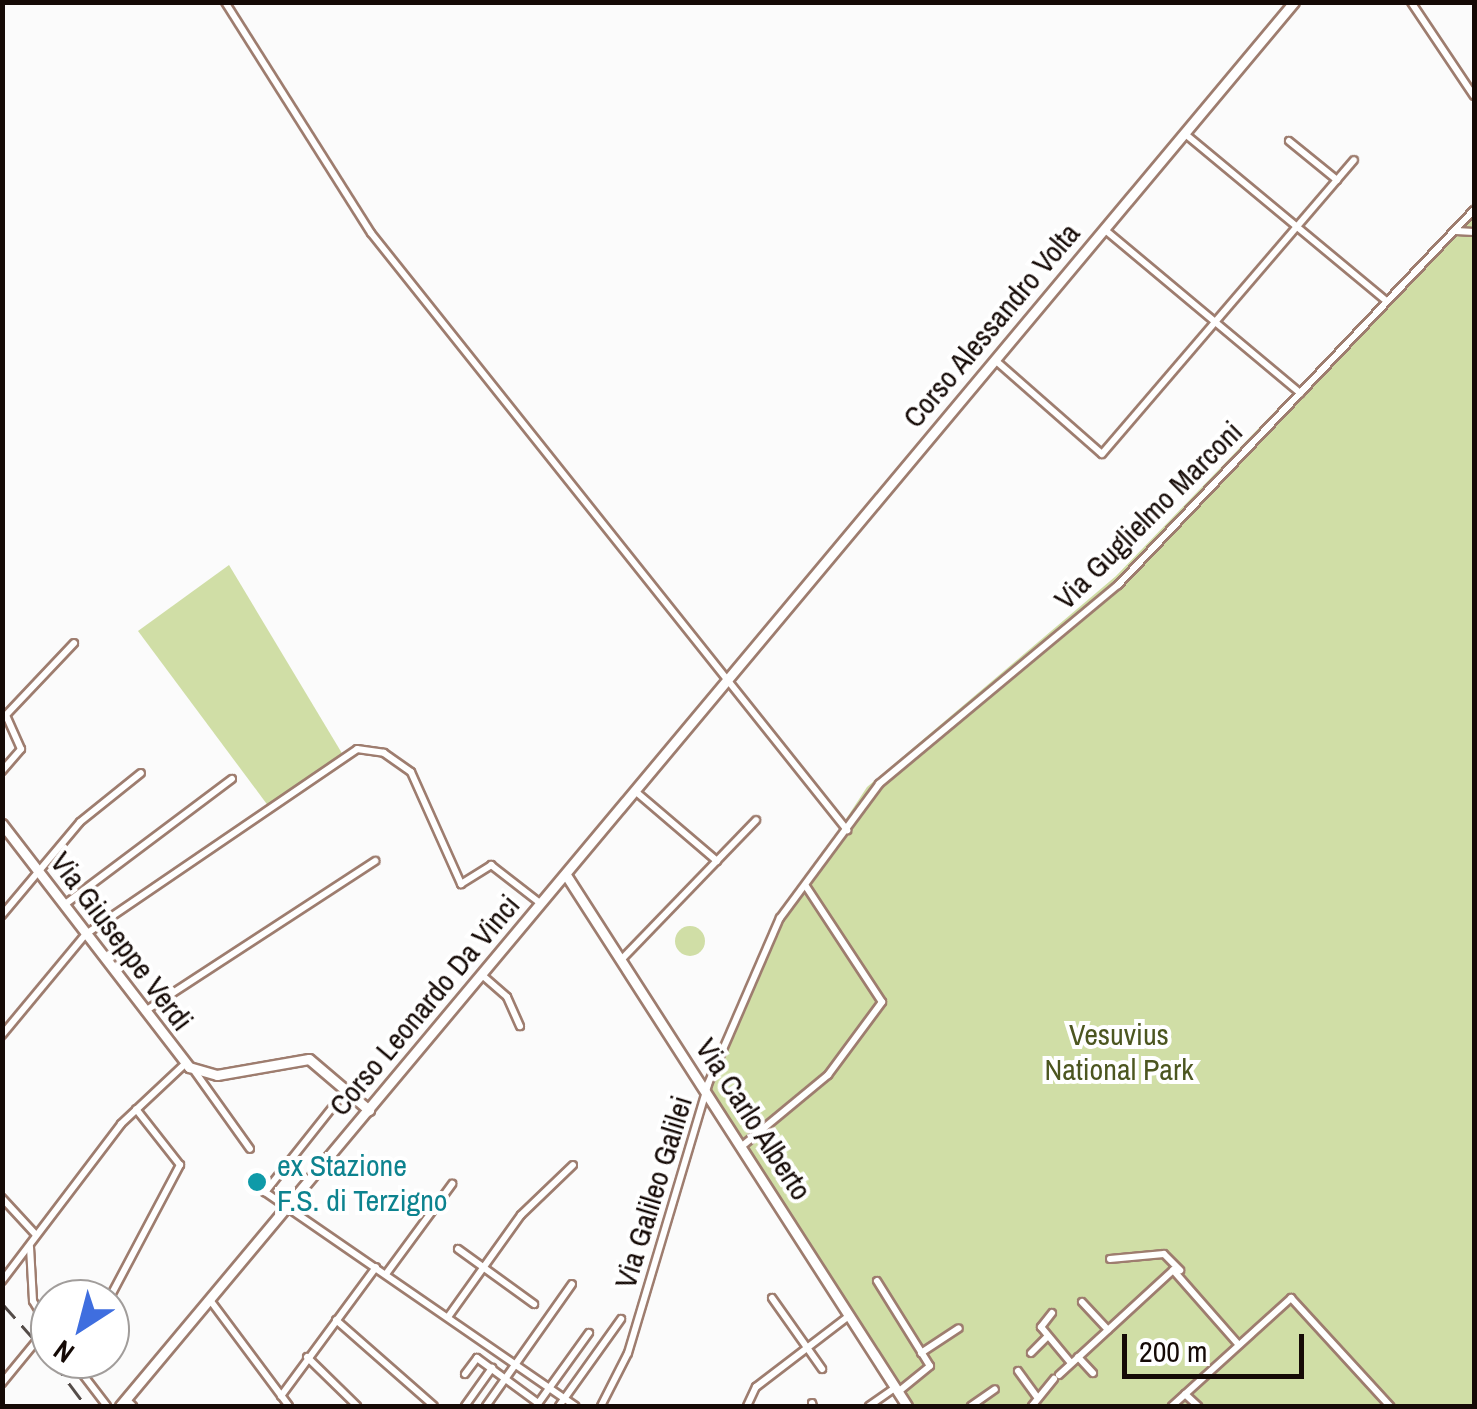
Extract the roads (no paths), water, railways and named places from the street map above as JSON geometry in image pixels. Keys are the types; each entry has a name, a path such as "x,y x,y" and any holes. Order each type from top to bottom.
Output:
{"main road":[{"name":"Corso Alessandro Volta","path":"727,681 1294,2"},
{"name":"Corso Leonardo Da Vinci","path":"126,1404 727,681"},
{"name":"Via Giuseppe Verdi","path":"2,824 189,1066 216,1075 300,1056 347,1088 369,1110"},
{"name":"Via Carlo Alberto","path":"566,874 907,1406"}],"street":[{"path":"225,2 371,233 847,830"},
{"path":"1411,2 1474,96"},
{"path":"1184,134 1386,301"},
{"path":"1289,140 1337,180"},
{"path":"995,360 1102,454 1218,324 1354,160"},
{"name":"Via Guglielmo Marconi","path":"805,885 879,784 1118,585 1474,210"},
{"path":"1104,229 1300,393"},
{"path":"1455,231 1474,232"},
{"path":"2,771 20,749 6,716 74,643"},
{"path":"2,1035 86,934 364,748 410,772 458,882 468,885 491,864 541,904"},
{"path":"2,915 38,871 142,773"},
{"path":"64,905 232,780"},
{"path":"635,791 717,860"},
{"path":"622,959 756,820"},
{"path":"144,1012 375,861"},
{"path":"741,1147 828,1076 882,1002 805,885"},
{"name":"Via Galileo Galilei","path":"601,1406 628,1353 707,1092 765,946 805,885"},
{"path":"482,975 507,996 520,1026"},
{"path":"2,1281 136,1110 189,1066 250,1149"},
{"path":"347,1088 265,1192 575,1406"},
{"path":"120,1279 180,1165 136,1110"},
{"path":"448,1317 484,1268 573,1165"},
{"path":"386,1274 452,1184"},
{"path":"2,1198 36,1235"},
{"path":"30,1246 32,1279"},
{"path":"458,1249 534,1304"},
{"path":"1110,1259 1164,1254 1238,1344"},
{"path":"281,1396 376,1267"},
{"path":"1032,1406 1036,1396 1071,1363 1180,1270"},
{"path":"869,1406 930,1366 877,1281"},
{"path":"486,1406 572,1284"},
{"path":"772,1298 822,1368"},
{"path":"1172,1406 1291,1298 1390,1406"},
{"path":"210,1300 289,1406"},
{"path":"1082,1302 1108,1330"},
{"path":"1052,1314 1041,1326 1071,1363"},
{"path":"747,1406 756,1387 850,1316"},
{"path":"336,1320 434,1406"},
{"path":"558,1406 620,1320"},
{"path":"921,1352 960,1328"},
{"path":"465,1374 477,1358 537,1405 589,1333"},
{"path":"1031,1353 1047,1337"},
{"path":"2,1383 30,1350"},
{"path":"307,1357 357,1406"},
{"path":"1078,1357 1093,1373"},
{"path":"465,1406 492,1368"},
{"path":"1018,1370 1036,1396"},
{"path":"85,1379 107,1406"},
{"path":"971,1406 996,1389"},
{"path":"1185,1394 1198,1406"}],"railway":[{"path":"2,1303 30,1334"},
{"path":"66,1379 86,1406"}],"place":[{"name":"ex Stazione F.S. di Terzigno","path":"257,1182"}],"park label":[{"name":"Vesuvius National Park","path":"1119,1051"}]}
